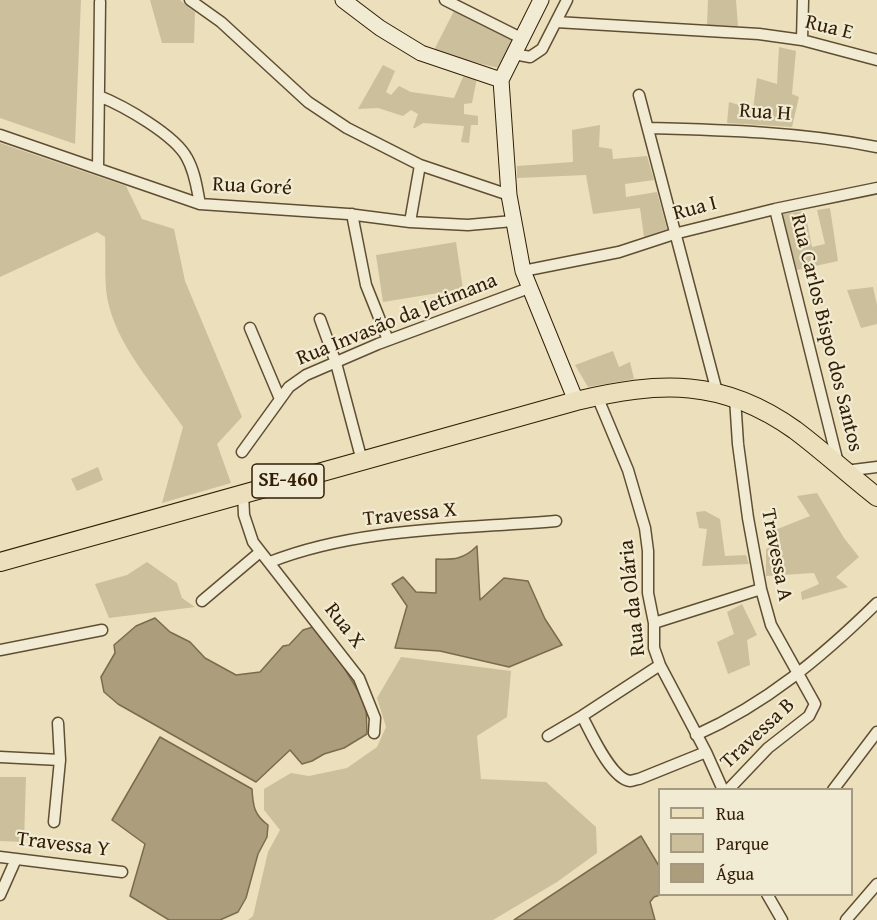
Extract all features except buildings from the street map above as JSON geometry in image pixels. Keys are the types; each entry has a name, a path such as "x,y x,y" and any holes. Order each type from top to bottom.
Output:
{"main road":[{"name":"SE-460","path":"0,562 576,401 626,390 659,387 689,387 717,392 775,417 797,431 877,497"}],"street":[{"path":"190,0 221,22 320,111 347,128 420,165 508,195"},
{"path":"343,0 380,28 421,53 501,80"},
{"path":"445,0 522,38"},
{"path":"541,0 501,80 508,195 523,271 576,401"},
{"path":"514,54 527,57 537,54 542,49 567,0"},
{"path":"802,40 803,0"},
{"path":"98,168 100,2"},
{"name":"Rua E","path":"556,22 713,30 802,40 877,60"},
{"path":"639,95 717,392"},
{"path":"99,96 141,119 179,146 192,169 200,204"},
{"name":"Rua H","path":"649,128 770,133 830,139 877,147"},
{"name":"Rua Goré","path":"0,135 200,204 352,214 410,222 468,225 513,221"},
{"path":"410,222 420,165"},
{"name":"Rua I","path":"523,271 619,252 674,234 775,209 877,188"},
{"name":"Rua Carlos Bispo dos Santos","path":"775,209 841,469"},
{"path":"352,214 366,285 388,340"},
{"name":"Rua Invasão da Jetimana","path":"242,452 295,382 388,340 529,288"},
{"path":"320,319 336,363 362,461"},
{"path":"250,328 280,399"},
{"name":"Rua da Olária","path":"597,396 642,514 648,551 648,593 654,623 654,648 660,665 723,788"},
{"name":"Travessa A","path":"735,398 739,454 760,589 771,625 813,699 814,707"},
{"path":"841,469 877,467"},
{"name":"Rua X","path":"243,493 246,523 253,542 359,678 375,718 374,733"},
{"name":"Travessa X","path":"270,562 313,549 402,532 556,521"},
{"path":"202,601 260,552"},
{"path":"654,623 760,589"},
{"path":"696,735 742,713 798,674 823,654 877,603"},
{"path":"0,650 102,630"},
{"path":"548,736 660,665"},
{"name":"Travessa B","path":"729,788 768,748 808,716 814,707"},
{"path":"582,716 610,765 623,778 630,781 705,752"},
{"path":"54,822 60,760 58,723"},
{"path":"834,788 877,732"},
{"path":"0,757 60,760"},
{"name":"Travessa Y","path":"0,857 122,872"},
{"path":"0,895 16,859"},
{"path":"846,920 877,884"},
{"path":"768,896 782,920"}],"green space":[{"path":"0,0 81,0 75,144 0,118"},
{"path":"150,0 180,0 195,12 194,43 162,43"},
{"path":"708,0 736,0 738,26 707,25"},
{"path":"454,11 514,41 498,68 433,52"},
{"path":"779,47 796,51 792,94 799,97 792,127 727,123 729,102 753,109 757,78 777,84"},
{"path":"383,65 395,71 386,92 391,95 399,86 411,92 454,98 463,77 477,78 472,103 464,104 464,114 478,116 478,125 471,125 469,143 461,142 464,126 423,123 413,128 418,114 411,110 403,116 378,108 358,109"},
{"path":"600,125 599,147 612,149 613,159 647,156 654,180 625,184 626,197 657,192 667,229 644,237 640,208 593,214 586,175 517,178 517,166 573,162 572,130"},
{"path":"0,143 126,186 142,219 174,229 185,281 242,417 217,444 231,483 162,503 183,427 138,365 112,315 107,297 105,237 97,232 0,277"},
{"path":"830,208 838,261 797,270 782,214 805,211 812,247 825,244 817,210"},
{"path":"456,242 463,289 383,302 376,255"},
{"path":"873,287 877,305 877,324 861,328 847,290"},
{"path":"613,351 619,367 630,362 634,379 588,387 575,365"},
{"path":"98,467 103,480 77,491 71,479"},
{"path":"817,493 844,538 859,557 836,577 848,587 802,600 801,592 819,584 814,573 766,576 766,549 777,544 775,530 810,516 797,496"},
{"path":"705,511 720,519 725,556 746,555 749,564 702,566 707,529 699,528 696,512"},
{"path":"147,562 177,583 182,598 195,607 109,618 95,584 127,575"},
{"path":"742,604 757,635 747,640 750,665 728,674 717,642 734,634 727,612"},
{"path":"401,657 511,671 507,717 477,736 481,779 546,782 596,827 597,853 557,882 493,920 248,920 253,916 268,852 280,830 264,810 264,789 291,773 309,776 347,768 377,747 386,727 377,698"},
{"path":"0,777 26,777 24,842 0,841"}],"water":[{"path":"477,546 480,600 504,578 528,581 545,619 562,645 509,667 440,651 395,648 407,606 392,584 403,577 416,592 436,593 436,559 458,558 468,554"},
{"path":"155,618 170,632 190,642 205,658 236,675 260,672 283,646 289,645 303,630 313,627 343,666 366,704 367,734 344,748 302,764 290,750 256,782 118,704 104,692 101,677 115,653 114,645 136,626"},
{"path":"160,737 252,789 255,810 268,825 267,837 258,854 246,898 238,912 220,920 169,920 130,896 145,844 112,820"},
{"path":"641,836 658,864 658,896 650,902 655,920 514,920"}]}
